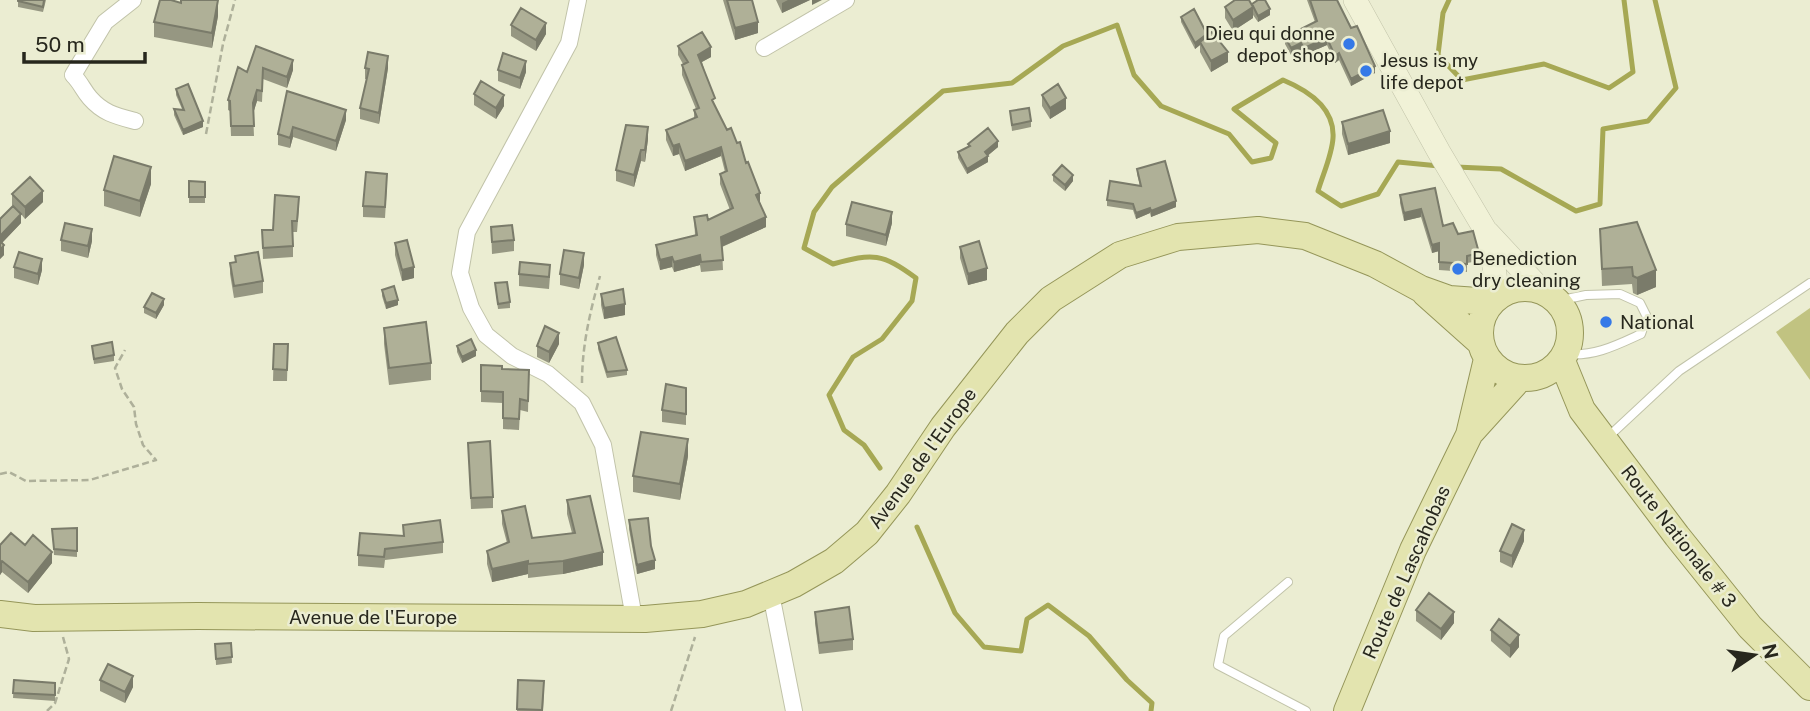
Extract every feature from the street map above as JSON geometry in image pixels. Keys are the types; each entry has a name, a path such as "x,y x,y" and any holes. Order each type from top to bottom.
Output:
{"main road":[{"path":"1355,0 1484,228 1492,253 1495,299"},
{"path":"1484,228 1550,296 1567,317 1571,335 1564,357 1552,371 1529,378 1501,372 1484,351 1480,328 1484,314 1495,299 1512,290 1527,288 1550,296"},
{"name":"Avenue de l'Europe","path":"0,614 57,617 198,615 634,618 702,614 746,604 794,584 834,561 867,533 898,494 943,427 1017,332 1051,299 1120,255 1178,237 1258,230 1305,236 1375,264 1421,289 1449,299 1495,299"},
{"name":"Avenue de l'Europe","path":"1421,289 1484,351"},
{"name":"Route de Lascahobas","path":"1347,711 1413,550 1469,435 1484,351"},
{"name":"Route Nationale # 3","path":"1564,357 1582,410 1750,627 1810,687"},
{"name":"Route Nationale # 3","path":"1529,378 1582,410"},
{"name":"Route de Lascahobas","path":"1469,435 1529,378"}],"street":[{"path":"132,0 105,22 73,75 84,85 87,95 108,115 135,121"},
{"path":"578,0 569,43 467,232 460,273 471,308 486,335 512,356 548,374 582,403 603,445 634,618"},
{"path":"764,48 846,0"},
{"path":"771,594 794,711"}],"lane":[{"path":"1605,440 1679,371 1810,283"},
{"path":"1550,296 1620,294 1640,303 1647,317 1642,334 1603,351 1564,357"},
{"path":"1288,582 1224,636 1218,665 1306,711"}],"path":[{"path":"206,134 223,44 235,0"},
{"path":"582,403 582,357 600,276"},
{"path":"0,474 9,472 26,481 90,480 156,460 143,445 134,407 122,389 115,368 125,350"},
{"path":"671,711 702,614"},
{"path":"47,711 55,703 69,659 57,617"}],"green space":[{"path":"1810,308 1810,380 1776,332"}],"building":[{"path":"18,0 44,0 43,7"},
{"path":"160,0 181,3 181,0 218,0 212,33 154,22"},
{"path":"727,0 752,0 758,22 735,28"},
{"path":"1235,0 1249,0 1253,7 1233,20 1225,7"},
{"path":"1265,0 1270,9 1258,16 1252,4"},
{"path":"1310,0 1337,0 1351,28 1357,26 1375,66 1351,79 1339,53 1335,56 1327,38 1304,48 1301,43 1291,48 1285,37 1317,21"},
{"path":"521,8 546,23 536,40 511,25"},
{"path":"1194,9 1207,34 1195,43 1181,17"},
{"path":"702,32 711,47 698,55 715,98 712,100 727,130 731,128 737,143 740,142 760,193 756,195 766,217 721,237 723,260 701,262 700,255 674,262 672,257 660,260 656,245 697,235 694,217 707,215 708,220 733,208 720,174 727,171 721,147 685,161 679,144 673,146 666,130 697,117 694,110 699,108 682,65 688,62 678,46"},
{"path":"1212,32 1228,52 1211,61 1200,42"},
{"path":"256,46 293,60 287,77 263,68 262,91 257,90 253,103 254,126 231,126 228,100 238,67 247,72"},
{"path":"368,52 388,56 379,113 360,108 369,69 365,68"},
{"path":"503,53 526,61 520,78 498,70"},
{"path":"481,81 504,95 496,108 474,94"},
{"path":"188,84 203,121 183,130 174,109 184,110 176,89"},
{"path":"1058,84 1066,98 1050,108 1042,95"},
{"path":"287,91 346,110 336,141 293,127 290,138 278,134"},
{"path":"1029,108 1031,121 1012,125 1010,111"},
{"path":"1383,110 1390,131 1348,144 1342,122"},
{"path":"626,125 648,127 645,150 641,150 634,175 616,170"},
{"path":"988,128 998,141 985,152 988,156 967,169 958,152 970,146 968,144"},
{"path":"114,156 151,167 140,201 104,190"},
{"path":"1165,161 1176,201 1151,211 1150,208 1136,213 1133,204 1107,200 1110,181 1141,186 1137,169"},
{"path":"1062,165 1073,175 1065,185 1053,175"},
{"path":"366,172 387,174 385,207 363,206"},
{"path":"30,177 43,191 25,207 12,194"},
{"path":"189,181 205,182 205,197 189,197"},
{"path":"1435,188 1443,226 1453,223 1458,234 1473,231 1479,253 1467,256 1467,264 1439,262 1439,243 1432,245 1421,209 1404,213 1400,195"},
{"path":"275,195 299,197 297,221 292,221 293,246 263,248 262,230 273,230"},
{"path":"852,202 892,212 886,235 846,224"},
{"path":"13,206 21,214 0,236 0,219"},
{"path":"1637,222 1656,270 1637,278 1633,276 1632,267 1602,269 1600,229"},
{"path":"65,223 92,229 88,246 61,240"},
{"path":"512,225 514,240 492,242 491,227"},
{"path":"407,240 414,267 402,270 395,243"},
{"path":"979,241 987,268 968,274 960,247"},
{"path":"564,250 584,253 579,278 560,274"},
{"path":"19,252 42,259 38,274 14,267"},
{"path":"258,252 263,281 234,286 230,263 236,262 235,256"},
{"path":"520,262 550,265 549,277 519,274"},
{"path":"507,282 510,302 498,304 495,283"},
{"path":"394,286 398,300 386,303 382,290"},
{"path":"623,289 625,304 604,308 601,294"},
{"path":"152,293 164,299 156,313 144,307"},
{"path":"426,322 431,363 389,368 384,328"},
{"path":"545,326 559,333 549,352 537,346"},
{"path":"616,337 627,370 607,372 598,343"},
{"path":"471,339 476,350 462,357 457,346"},
{"path":"112,342 114,355 94,359 92,346"},
{"path":"274,344 288,344 287,370 273,369"},
{"path":"481,365 529,370 528,401 520,399 519,419 503,418 503,392 481,391"},
{"path":"666,384 686,388 686,414 662,410"},
{"path":"641,432 688,439 680,484 633,476"},
{"path":"490,441 493,497 471,498 468,443"},
{"path":"590,496 603,552 563,561 528,564 528,561 492,569 487,551 509,542 502,511 525,506 532,538 575,533 567,500"},
{"path":"648,518 655,560 637,565 629,520"},
{"path":"440,520 443,542 385,549 384,557 358,555 360,533 404,536 403,525"},
{"path":"1512,524 1524,530 1512,556 1500,551"},
{"path":"77,528 77,551 54,549 52,529"},
{"path":"11,533 25,545 33,535 52,552 28,582 2,561 0,563 0,545"},
{"path":"1429,593 1454,612 1441,629 1416,610"},
{"path":"849,607 853,639 819,643 815,612"},
{"path":"1499,619 1519,635 1510,646 1491,630"},
{"path":"231,643 232,657 216,659 215,644"},
{"path":"108,664 133,676 125,692 100,680"},
{"path":"14,680 55,683 55,695 13,693"},
{"path":"518,680 544,681 542,710 517,709"}],"waterway":[{"path":"1449,0 1443,13 1438,55 1462,80 1544,64 1609,88 1633,72 1624,0"},
{"path":"1456,167 1501,169 1576,211 1600,204 1603,129 1648,121 1676,88 1655,0"},
{"path":"880,468 864,445 844,430 829,395 853,357 882,339 912,301 916,278 885,260 868,257 833,264 804,248 814,212 832,187 943,91 1012,83 1063,46 1117,25 1134,75 1161,106 1229,134 1252,162 1271,158 1276,143 1234,109 1283,80 1310,95 1329,118 1333,138 1318,191 1341,206 1378,194 1398,162 1439,166"},
{"path":"917,527 955,613 984,647 1021,651 1027,619 1048,605 1089,636 1127,680 1152,703 1151,711"}],"place":[{"name":"Dieu qui donne depot shop","path":"1349,44"},
{"name":"Jesus is my life depot","path":"1366,71"},
{"name":"Benediction dry cleaning","path":"1458,269"},
{"name":"National","path":"1606,322"}]}
